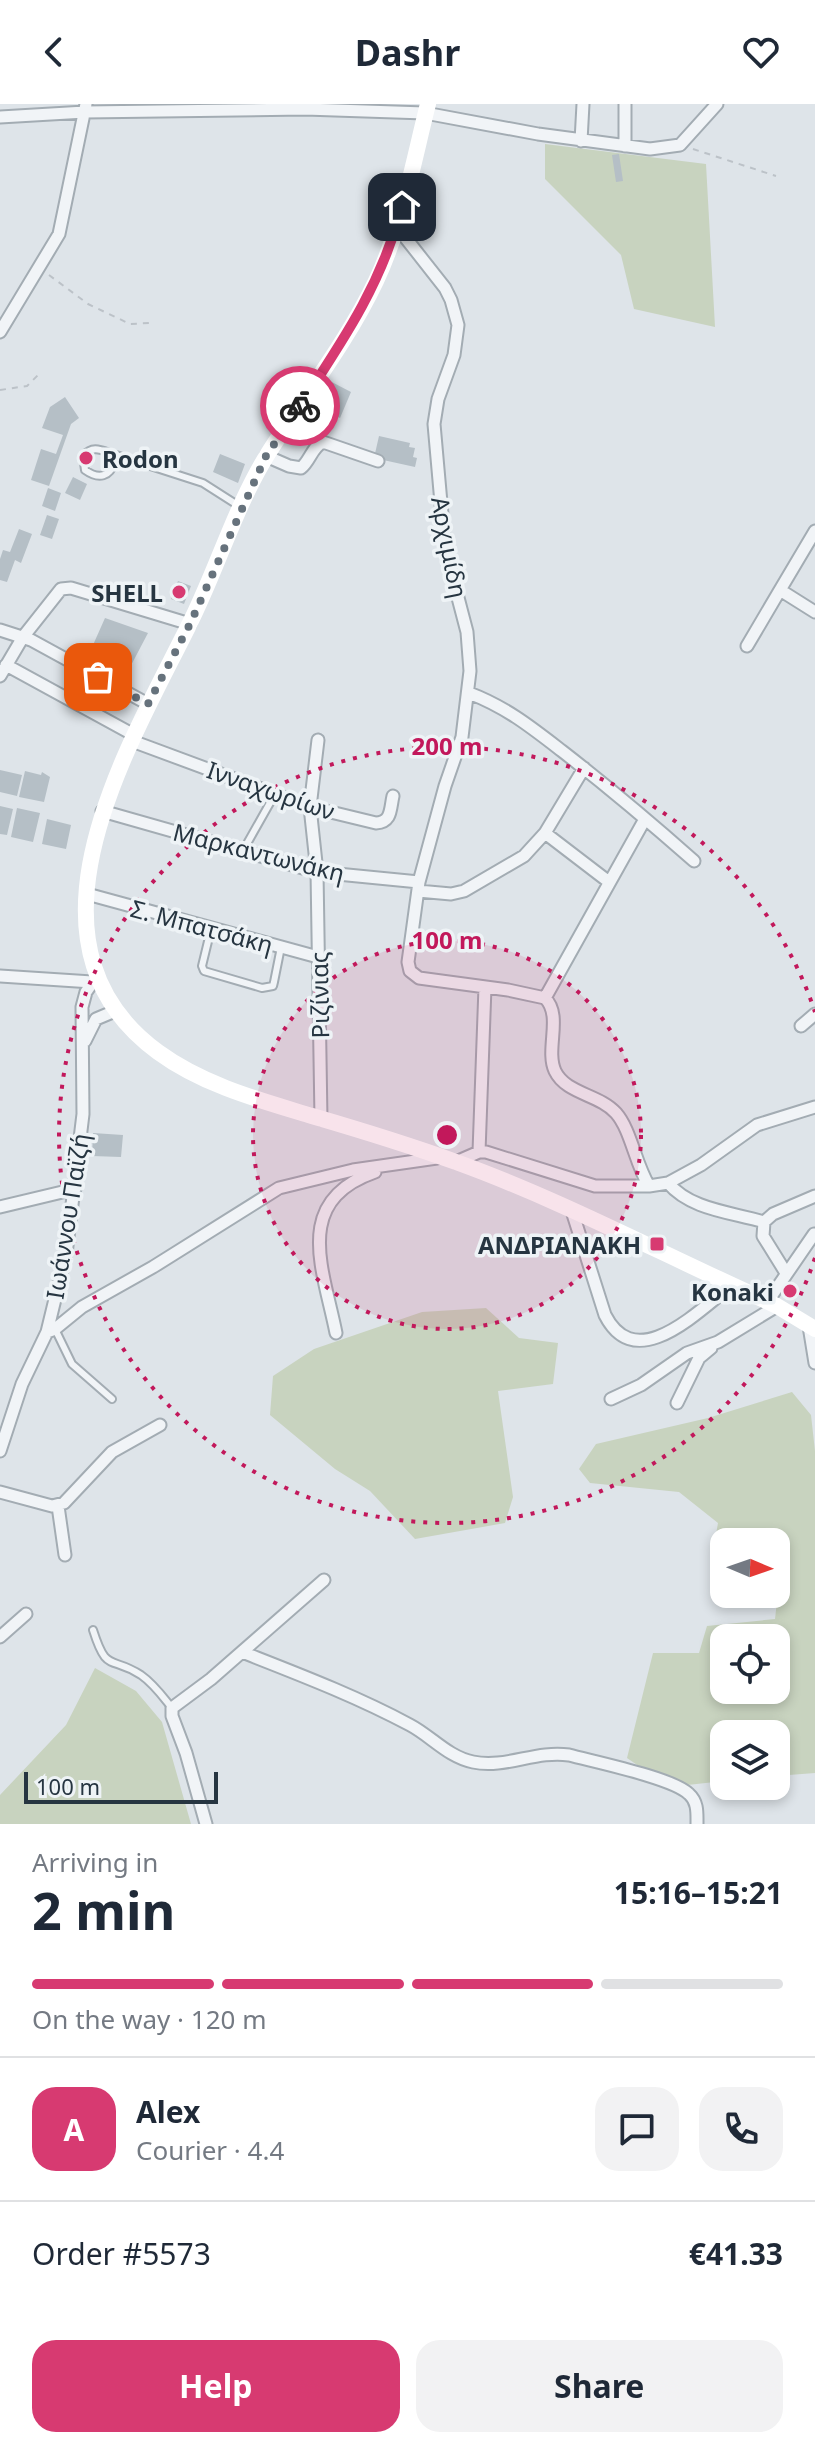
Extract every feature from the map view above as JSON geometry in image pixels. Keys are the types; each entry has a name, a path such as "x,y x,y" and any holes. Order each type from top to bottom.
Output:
{"main road":[{"path":"426,109 397,227 377,278 356,321 266,456 190,624 148,704 102,811 90,858 87,894 95,979 115,1011 141,1039 185,1070 258,1099 448,1159 572,1211 732,1285 812,1328"}],"street":[{"path":"581,141 583,104"},
{"path":"625,104 625,146"},
{"path":"0,117 86,108 426,109 581,141 650,149 680,145 717,104"},
{"path":"0,332 41,269 59,234 86,108"},
{"name":"Αρχιμίδη","path":"397,227 445,288 458,325 454,355 438,399 434,424 445,548 467,632 469,693 462,737 441,800 419,887 408,962 410,971 419,978 485,987"},
{"path":"266,456 301,468 308,463 318,444 323,442 378,461"},
{"path":"747,646 815,531"},
{"path":"0,676 23,637 61,589 66,587 190,624"},
{"path":"780,590 815,612"},
{"path":"0,630 23,637 148,704"},
{"name":"Ινναχωρίων","path":"6,665 133,738 310,807 376,823 385,822 393,796"},
{"path":"469,693 500,705 584,768 694,861"},
{"name":"Ριζίνιας","path":"318,740 310,807 317,872 321,1119"},
{"name":"Μαρκαντωνάκη","path":"102,811 317,872 451,894 464,891 524,856 545,833 584,768"},
{"path":"545,998 645,819"},
{"path":"545,833 609,882"},
{"name":"Σ. Μπατσάκη","path":"87,894 318,957"},
{"path":"0,976 95,979"},
{"name":"Ιωάννου Παϊζή","path":"0,1451 22,1384 51,1330 66,1254 83,1114 81,1013 83,1000 95,979"},
{"path":"479,1152 485,987 545,998 552,1007 553,1066 557,1074 567,1085 598,1099 615,1111 627,1130 638,1168 649,1186"},
{"path":"84,1046 96,1019 115,1011"},
{"path":"81,1013 96,1019"},
{"path":"801,1026 815,1014"},
{"path":"51,1330 82,1307 153,1267 279,1188 338,1173 479,1152 499,1155 595,1186 649,1186 668,1183 701,1165 757,1125 815,1107"},
{"path":"336,1333 319,1244 321,1220 328,1204 339,1193 365,1176 399,1164"},
{"path":"668,1183 690,1201 764,1222"},
{"path":"0,1207 75,1189"},
{"path":"786,1273 763,1236 764,1222 773,1214 815,1196"},
{"path":"572,1211 605,1315 621,1336 636,1342 652,1341 732,1285"},
{"path":"677,1403 699,1358 772,1304 786,1273 814,1234"},
{"path":"812,1328 815,1363"},
{"path":"611,1399 641,1385 687,1353 718,1342"},
{"path":"0,1492 58,1506 69,1499 112,1452 160,1425"},
{"path":"58,1506 65,1555"},
{"path":"206,1824 172,1708 324,1580"},
{"path":"0,1637 26,1614"},
{"path":"242,1652 327,1685 413,1726 454,1755 471,1762 500,1763 552,1752 673,1785 692,1796 697,1824"}],"lane":[{"path":"110,453 115,461 112,471 104,477 93,476 85,470 83,456 88,450 96,449 110,453 203,483 242,508"},
{"path":"244,849 275,794"},
{"path":"211,929 202,966 204,971 262,988 273,986 281,947"},
{"path":"51,1330 72,1364 112,1399"},
{"path":"93,1630 100,1652 111,1664 130,1669 152,1683 172,1708"}],"path":[{"path":"680,145 776,176"},
{"path":"41,269 88,304 130,324 150,323"},
{"path":"0,390 27,386 40,373"}],"green space":[{"path":"545,144 706,164 715,327 634,309 621,255 545,179"},
{"path":"486,1308 519,1338 558,1343 553,1384 498,1391 513,1497 505,1523 415,1539 370,1491 335,1469 270,1415 273,1376 314,1349 422,1312"},
{"path":"792,1392 811,1415 815,1451 815,1773 790,1775 790,1720 710,1720 710,1783 669,1787 627,1758 653,1653 699,1653 707,1626 710,1626 710,1704 790,1704 790,1624 726,1624 775,1619 776,1608 790,1608 790,1528 717,1528 718,1523 679,1492 590,1483 579,1469 596,1444 708,1418"},
{"path":"95,1668 136,1691 162,1722 191,1824 0,1824 0,1795 66,1725"}],"building":[{"path":"619,154 623,181 616,182 612,155"},
{"path":"324,378 351,392 340,418 330,413 337,398 332,396 328,404 314,396"},
{"path":"65,397 79,418 71,424 49,486 31,480 41,449 56,454 63,435 42,428 50,407"},
{"path":"379,436 410,443 409,447 415,448 415,467 374,458"},
{"path":"220,454 245,464 238,483 213,472"},
{"path":"73,477 87,484 80,500 65,493"},
{"path":"48,488 61,493 55,511 42,506"},
{"path":"47,515 59,519 52,539 40,535"},
{"path":"19,529 32,534 21,563 15,560 7,582 0,580 3,550 10,552"},
{"path":"178,581 191,586 184,604 171,599"},
{"path":"105,618 148,633 127,673 89,654"},
{"path":"0,770 22,775 17,796 0,792"},
{"path":"25,771 41,775 42,772 50,777 44,802 19,797"},
{"path":"0,806 13,809 7,835 0,834"},
{"path":"17,808 40,813 33,842 11,837"},
{"path":"47,819 71,825 66,849 42,844"},
{"path":"93,1133 123,1135 121,1157 92,1156"}],"way so far":[{"path":"98,677 148,704 190,624 266,456 300,406"}],"place":[{"name":"Rodon","path":"86,458"},
{"name":"SHELL","path":"179,592"},
{"name":"ΑΝΔΡΙΑΝΑΚΗ","path":"657,1244"},
{"name":"Konaki","path":"790,1291"}],"route":[{"path":"300,406 356,321 388,251 402,207"}]}
